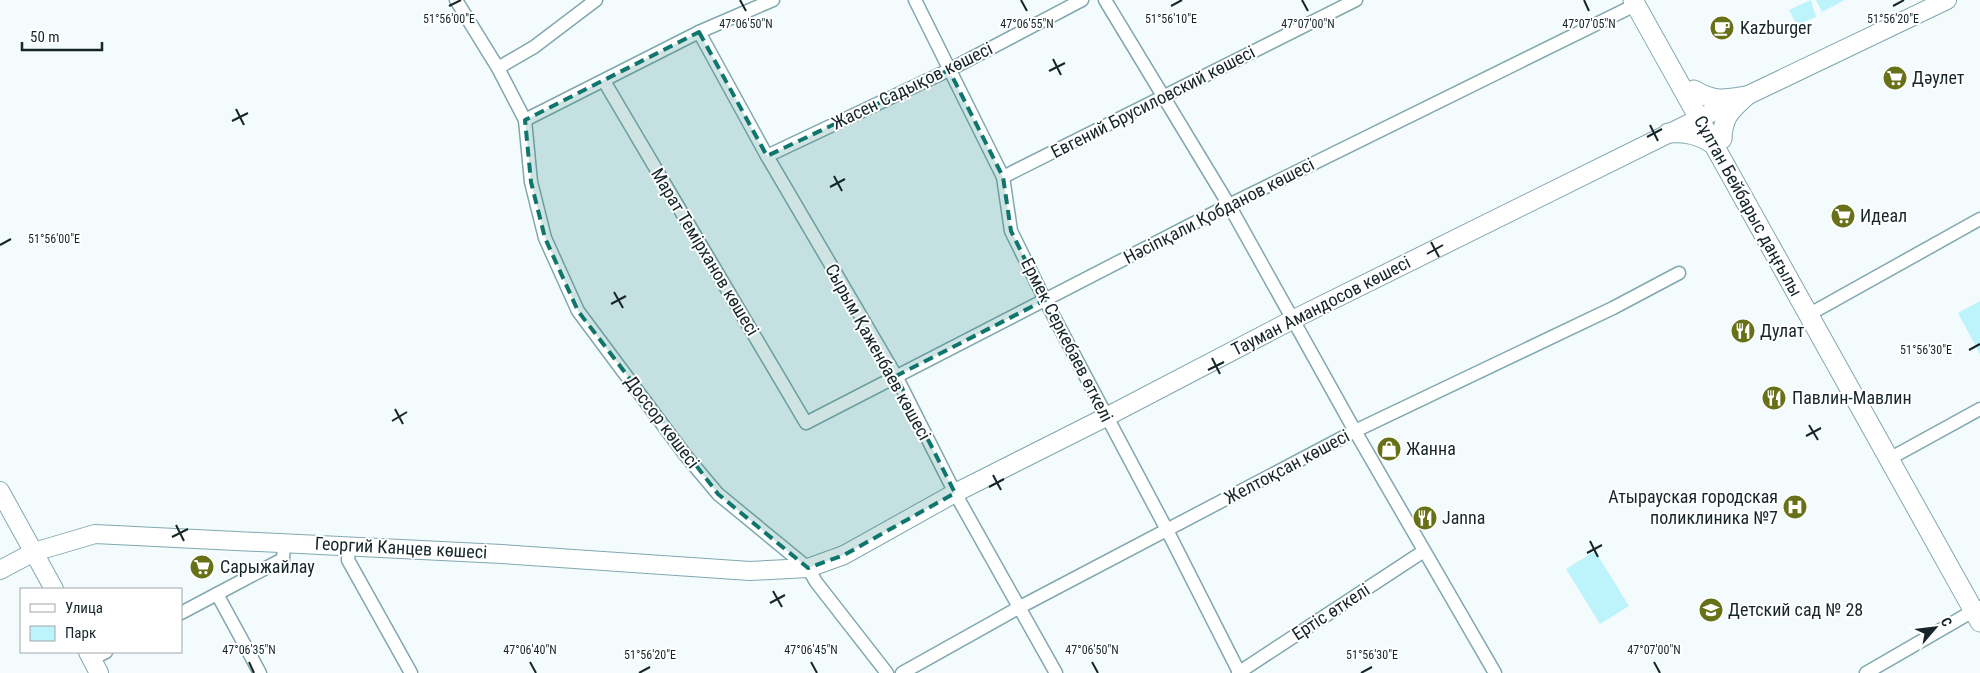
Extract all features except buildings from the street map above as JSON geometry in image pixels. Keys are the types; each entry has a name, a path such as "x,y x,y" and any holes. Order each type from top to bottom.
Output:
{"main road":[{"name":"Тауман Амандосов көшесі","path":"808,568 844,555 955,493 1294,319 1704,116 1947,0"},
{"name":"Сұлтан Бейбарыс даңғылы","path":"1637,2 1704,116 1978,610"},
{"path":"1668,134 1678,121 1690,92 1722,100 1746,96"},
{"path":"1668,134 1686,132 1718,141 1728,112 1746,96"},
{"path":"0,490 53,588"},
{"name":"Георгий Канцев көшесі","path":"0,570 34,552 95,534 349,545 750,571 808,568"}],"street":[{"path":"456,0 498,68 525,120 700,32 773,0"},
{"path":"498,68 534,47 596,0"},
{"name":"Ермек Серкебаев өткелі","path":"915,0 1003,177 1011,231 1106,417 1167,530 1238,673"},
{"name":"Жасен Садықов көшесі","path":"767,156 949,70 1082,0"},
{"path":"1105,0 1229,205 1355,431 1495,673"},
{"name":"Евгений Брусиловский көшесі","path":"1003,177 1356,0"},
{"name":"Нәсіпқали Қобданов көшесі","path":"806,422 1229,205 1637,2"},
{"name":"Сырым Қаженбаев көшесі","path":"700,32 767,156 896,376 955,493 1056,673"},
{"name":"Марат Темірханов көшесі","path":"604,81 806,422"},
{"name":"Доссор көшесі","path":"525,120 531,182 545,238 578,311 686,456 718,494 808,568 816,582 887,673"},
{"path":"1812,312 1980,219"},
{"name":"Желтоқсан көшесі","path":"902,673 1020,606 1355,431 1613,308 1679,273"},
{"path":"1894,456 1980,410"},
{"path":"182,612 283,559 284,543"},
{"path":"349,545 348,560 411,673"},
{"name":"Ертіс өткелі","path":"1238,673 1424,551"},
{"path":"217,594 260,673"},
{"path":"1866,673 1978,610"}],"highlighted area":[{"path":"699,32 767,156 949,70 1003,177 1011,231 1045,300 896,376 955,493 844,555 808,568 718,494 578,311 545,238 531,182 525,120"}],"green space":[{"path":"1811,0 1816,17 1797,25 1789,10"},
{"path":"1816,0 1845,0 1822,12"},
{"path":"1980,301 1980,354 1958,313"},
{"path":"1595,551 1629,606 1600,624 1566,569"}],"place":[{"name":"Kazburger","path":"1722,28"},
{"name":"Дәулет","path":"1895,78"},
{"name":"Идеал","path":"1843,216"},
{"name":"Дулат","path":"1743,331"},
{"name":"Павлин-Мавлин","path":"1774,398"},
{"name":"Жанна","path":"1389,449"},
{"name":"Атырауская городская поликлиника №7","path":"1795,507"},
{"name":"Janna","path":"1425,518"},
{"name":"Сарыжайлау","path":"202,567"},
{"name":"Детский сад № 28","path":"1711,610"}]}
